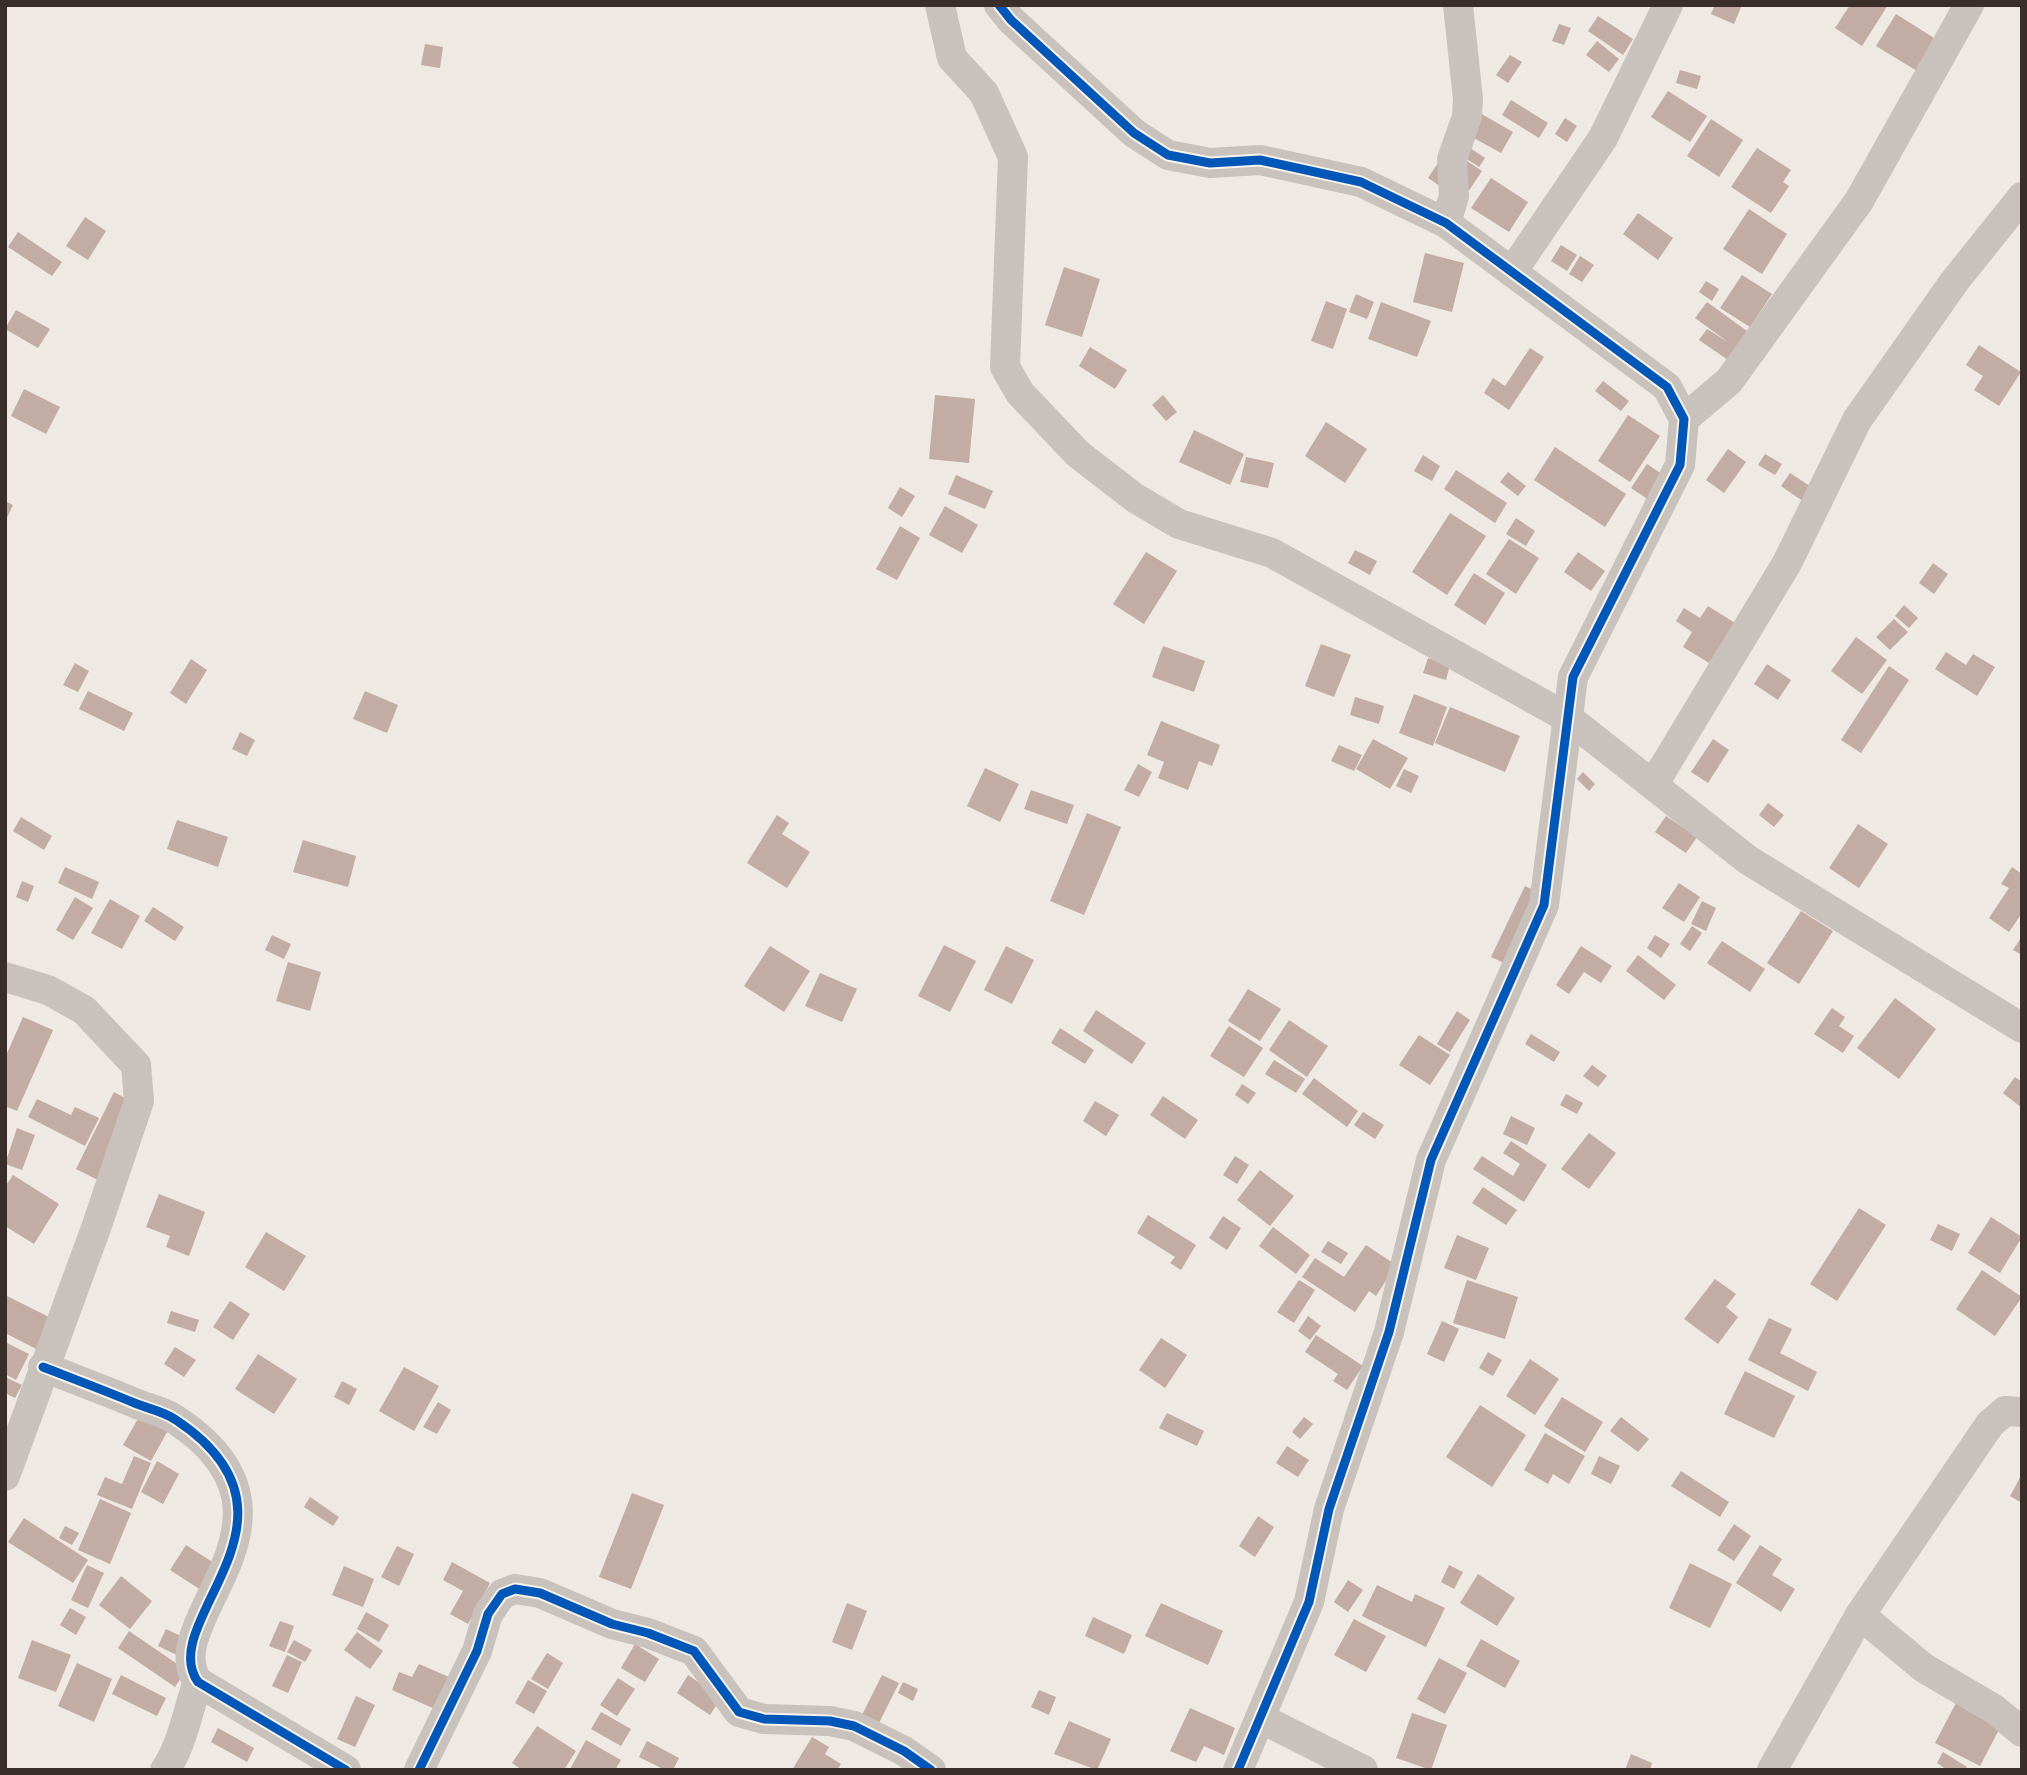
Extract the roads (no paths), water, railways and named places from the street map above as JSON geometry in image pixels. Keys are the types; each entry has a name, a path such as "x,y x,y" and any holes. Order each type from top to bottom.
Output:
{"street":[{"path":"940,5 952,58 985,93 1013,157 1005,367 1020,393 1077,454 1135,498 1179,524 1272,553 1568,718 1748,860 2022,1028"},
{"path":"999,5 1011,20 1134,133 1168,155 1210,163 1260,160 1361,182 1446,223 1667,387 1684,419 1680,464 1573,677 1544,905 1432,1160 1389,1332 1329,1508 1310,1602 1238,1770"},
{"path":"1446,223 1454,196 1452,159 1467,117 1468,99 1458,5"},
{"path":"1512,272 1603,138 1668,5"},
{"path":"1684,419 1729,381 1859,201 1969,5"},
{"path":"1653,785 1787,563 1857,420 1954,282 2022,197"},
{"path":"5,976 48,990 84,1010 136,1065 139,1101 96,1228 5,1476"},
{"path":"43,1367 175,1419 212,1450 228,1471 237,1503 237,1539 188,1651 190,1672 198,1682 346,1770"},
{"path":"1772,1770 1860,1615 1990,1424 2005,1411 2022,1412"},
{"path":"419,1770 477,1651 488,1614 502,1594 515,1589 540,1593 612,1624 648,1633 694,1651 739,1712 764,1719 830,1721 854,1726 904,1751 931,1770"},
{"path":"1860,1615 1924,1668 1994,1709 2022,1732"},
{"path":"165,1770 178,1751 183,1724 198,1682"},
{"path":"1260,1718 1363,1770"}]}
